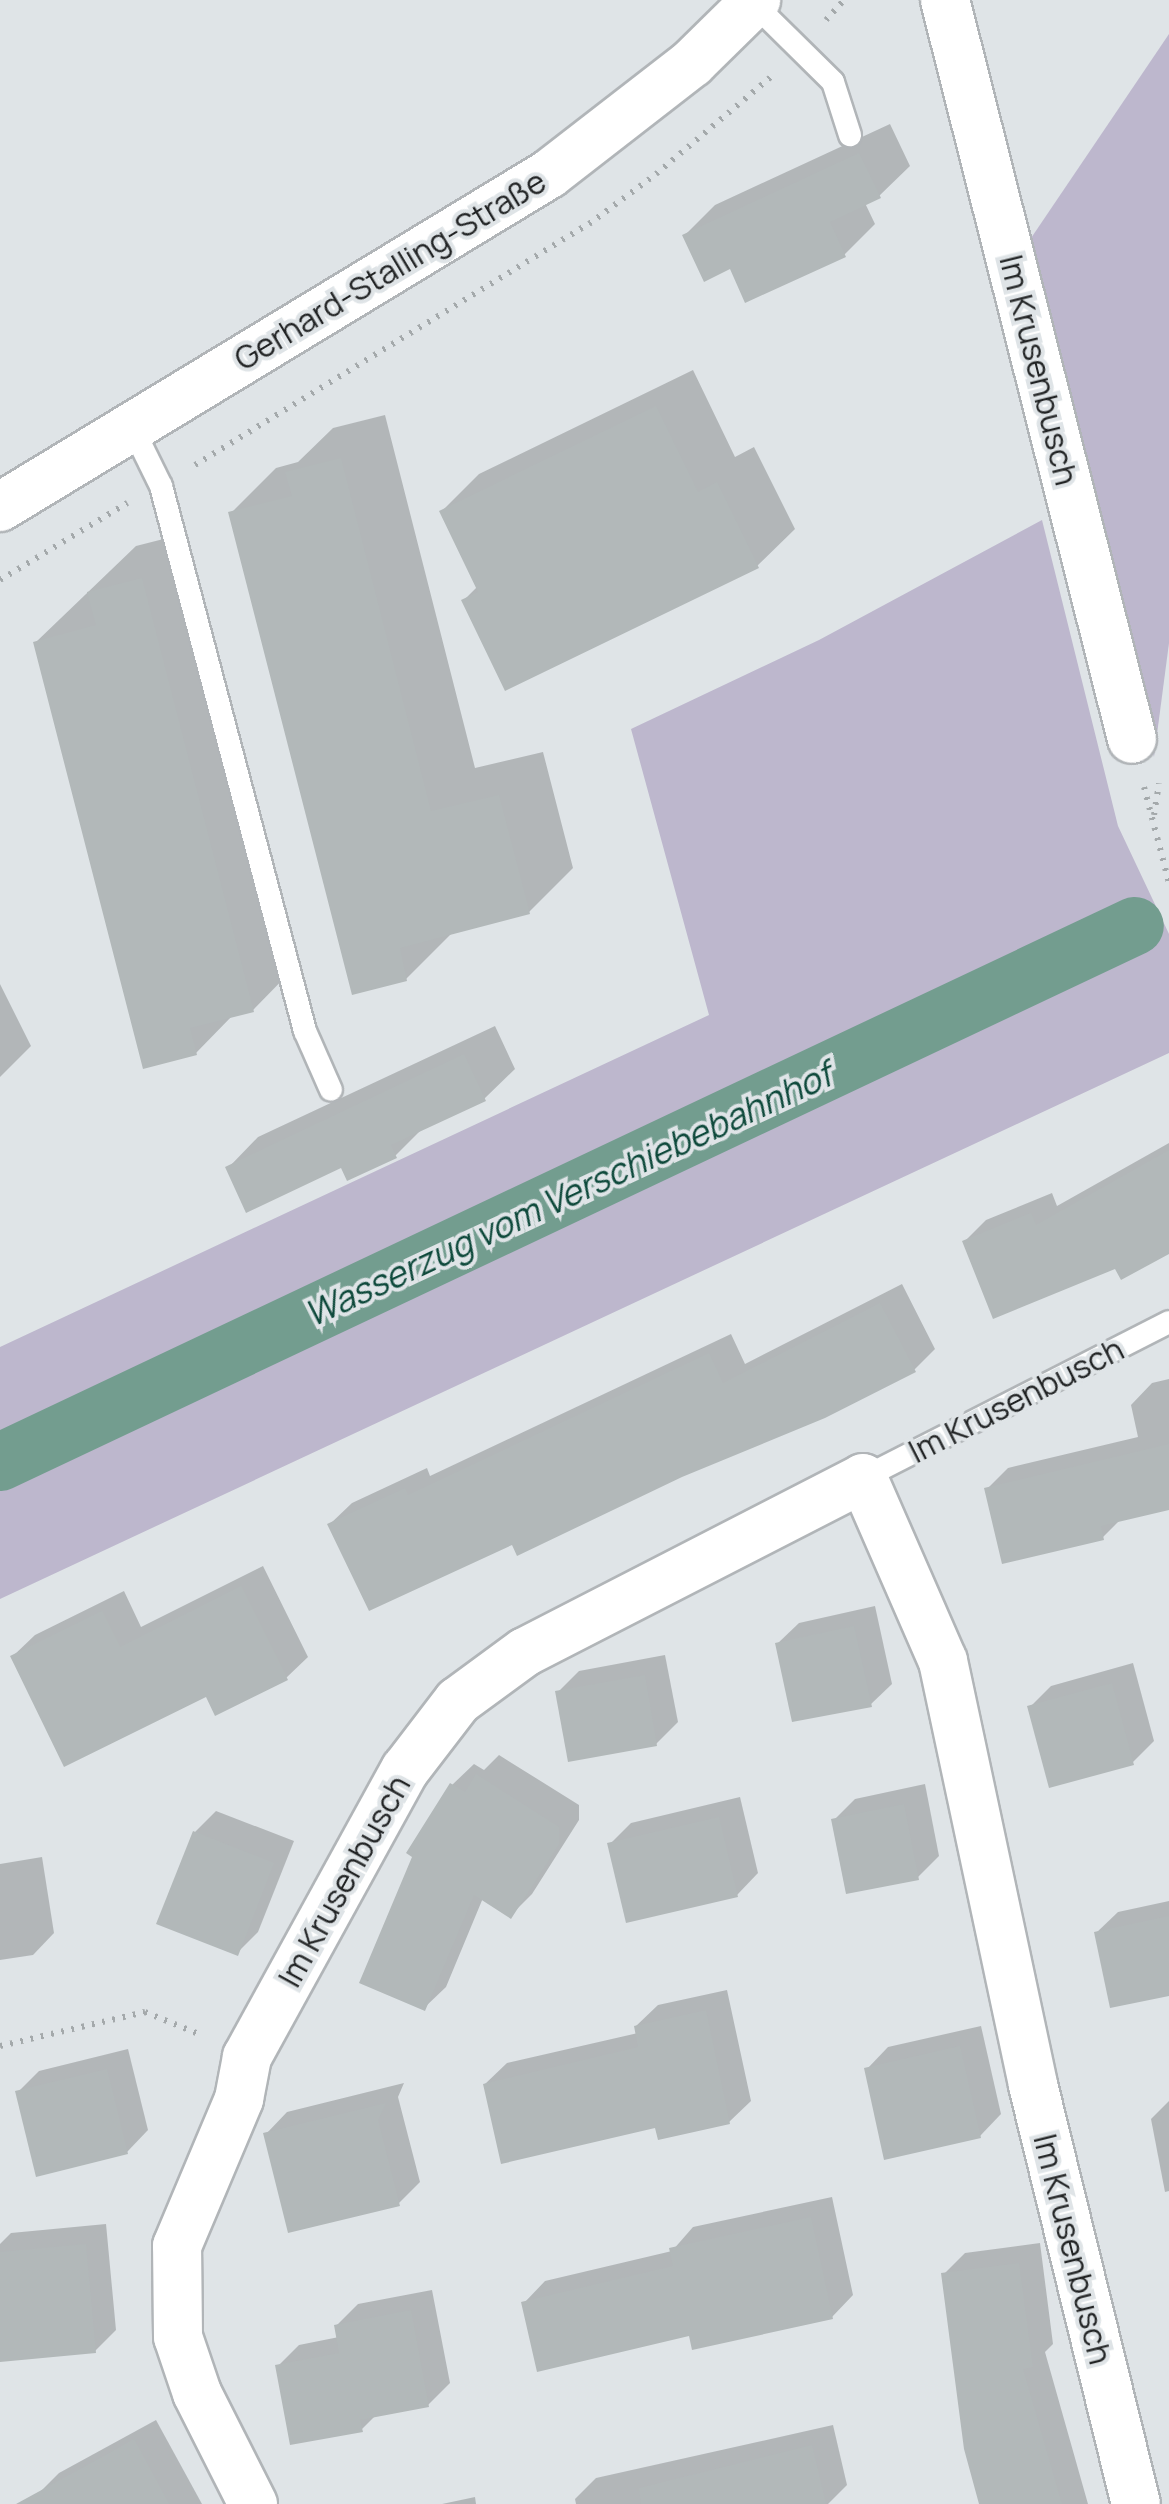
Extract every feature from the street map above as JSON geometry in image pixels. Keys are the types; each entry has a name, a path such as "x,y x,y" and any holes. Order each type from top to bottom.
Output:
{"street":[{"name":"Im Krusenbusch","path":"945,0 1132,740"},
{"name":"Gerhard-Stalling-Straße","path":"0,507 549,174 692,63 754,1"},
{"name":"Im Krusenbusch","path":"253,2504 198,2392 178,2337 178,2246 239,2099 247,2057 405,1770 458,1701 525,1652 864,1478 943,1661 1033,2084 1136,2504"}],"lane":[{"path":"754,1 834,82 850,134"},
{"path":"132,427 160,486 305,1030 331,1090"},
{"name":"Im Krusenbusch","path":"864,1478 1169,1322"}],"path":[{"path":"1153,822 1169,883"},
{"path":"0,2046 145,2012 247,2057"}],"shaded area":[{"path":"1169,34 1169,643 1154,757 1025,247"},
{"path":"1042,520 1118,826 1169,934 1169,1053 0,1599 0,1347 709,1015 631,729 819,640"}],"building":[{"path":"859,153 881,198 830,222 846,257 745,303 730,269 704,282 682,235"},
{"path":"656,406 698,492 717,482 759,568 505,691 461,600 478,592 439,511"},
{"path":"341,458 431,811 499,795 530,914 400,948 407,981 352,995 228,512 292,496 285,472"},
{"path":"142,578 254,1012 190,1028 197,1055 143,1069 33,642 96,625 87,592"},
{"path":"464,1054 486,1101 391,1145 397,1158 347,1181 341,1168 246,1213 225,1167"},
{"path":"1169,1150 1169,1254 1121,1280 1115,1269 993,1319 962,1241 1031,1213 1036,1225"},
{"path":"880,1303 916,1372 825,1418 682,1477 517,1556 512,1545 369,1611 327,1524 405,1488 408,1495 709,1353 723,1383"},
{"path":"1169,1444 1169,1510 1101,1526 1104,1540 1002,1564 984,1488"},
{"path":"241,1586 288,1680 215,1716 206,1697 64,1767 10,1656 102,1611 120,1647"},
{"path":"854,1626 872,1707 792,1722 775,1643"},
{"path":"645,1675 657,1746 568,1762 555,1691"},
{"path":"1112,1683 1134,1765 1049,1788 1027,1706"},
{"path":"476,1774 559,1827 559,1844 511,1919 474,1895 425,2011 359,1983 412,1857 406,1853 450,1783 465,1792"},
{"path":"904,1804 919,1880 846,1894 831,1819"},
{"path":"719,1817 738,1897 626,1923 607,1843"},
{"path":"193,1831 274,1863 238,1956 156,1924"},
{"path":"1169,1916 1169,1996 1110,2008 1094,1932"},
{"path":"706,2010 730,2124 658,2140 655,2128 501,2164 483,2084 638,2047 634,2026"},
{"path":"960,2046 981,2138 884,2160 864,2068"},
{"path":"107,2069 128,2154 36,2177 15,2091"},
{"path":"386,2103 378,2120 400,2206 288,2233 263,2133"},
{"path":"811,2217 833,2319 692,2350 689,2336 537,2372 521,2302 673,2266 669,2248"},
{"path":"86,2244 96,2353 0,2362 0,2252"},
{"path":"1019,2263 1033,2367 1023,2369 1062,2504 979,2504 964,2449 941,2273"},
{"path":"411,2310 429,2407 360,2420 363,2432 290,2445 275,2365 339,2353 334,2325"},
{"path":"134,2439 169,2504 16,2504 113,2451"},
{"path":"812,2445 826,2504 641,2504 639,2488"}],"waterway":[{"name":"Wasserzug vom Verschiebebahnhof","path":"0,1462 1135,926"}]}
